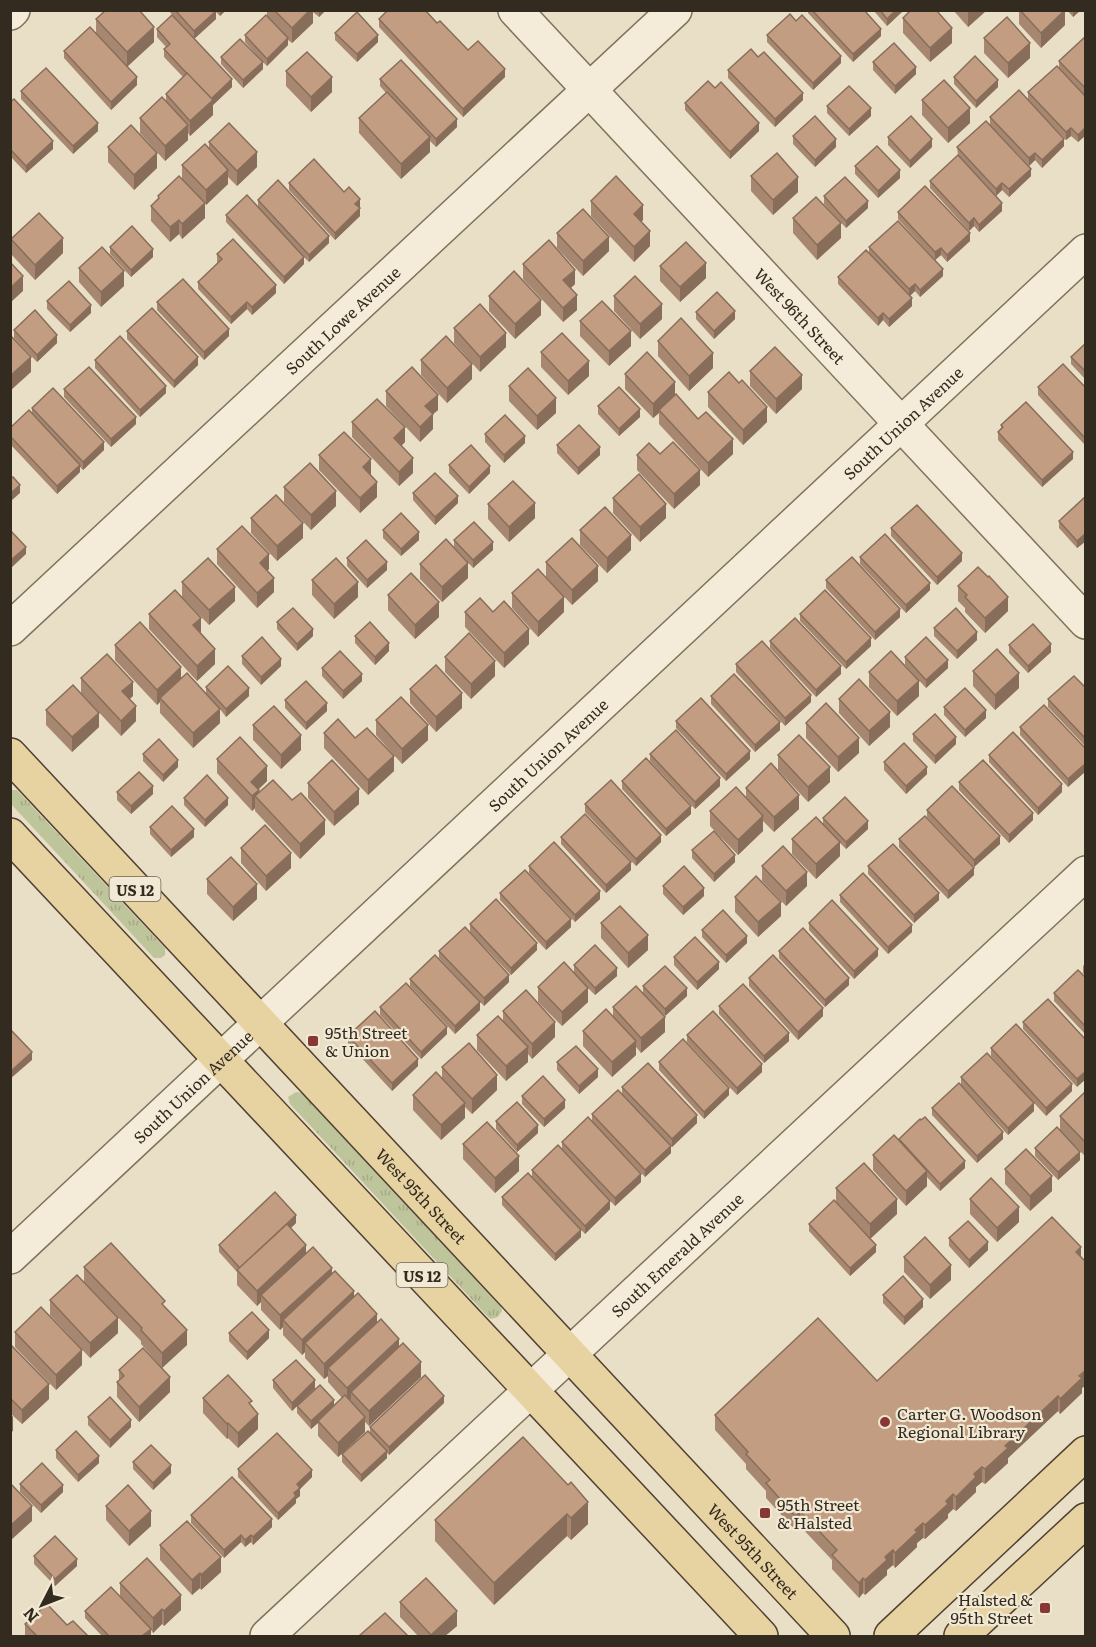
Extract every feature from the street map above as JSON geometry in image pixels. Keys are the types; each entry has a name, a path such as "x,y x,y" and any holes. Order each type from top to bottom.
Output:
{"main road":[{"name":"West 95th Street","path":"10,755 833,1636"},
{"name":"US 12","path":"10,835 761,1636"},
{"path":"891,1636 1086,1453"},
{"path":"961,1636 1086,1520"}],"street":[{"name":"West 96th Street","path":"515,10 1086,622"},
{"name":"South Lowe Avenue","path":"10,629 675,10"},
{"name":"South Union Avenue","path":"10,1257 1086,251"},
{"name":"South Emerald Avenue","path":"267,1636 1086,873"}],"green space":[{"path":"11,790 17,790 165,948 165,955 161,958 154,958 11,804"},
{"path":"296,1092 302,1093 501,1306 502,1311 498,1317 489,1318 290,1104 288,1097"}],"building":[{"path":"106,10 139,10 154,27 127,52 96,19"},
{"path":"175,10 215,10 216,11 194,31"},
{"path":"274,10 310,10 292,28"},
{"path":"388,10 425,10 437,23 440,21 468,50 478,41 505,69 463,109 379,19"},
{"path":"812,10 864,10 881,29 853,54"},
{"path":"880,10 896,10 887,19"},
{"path":"911,10 936,10 952,28 930,48 903,18"},
{"path":"1020,10 1065,10 1041,33"},
{"path":"357,12 378,35 357,54 335,33"},
{"path":"790,14 796,21 802,15 841,56 813,83 767,35"},
{"path":"172,15 232,79 211,99 164,49 170,44 157,29"},
{"path":"266,15 288,38 267,59 245,35"},
{"path":"1007,17 1030,43 1008,63 984,38"},
{"path":"90,27 137,77 111,102 64,51"},
{"path":"1086,36 1086,89 1059,61"},
{"path":"240,39 263,62 243,80 221,57"},
{"path":"894,43 916,67 895,86 873,62"},
{"path":"751,49 758,57 764,52 803,93 775,119 728,70"},
{"path":"307,52 332,77 311,97 286,71"},
{"path":"975,56 998,80 976,101 954,77"},
{"path":"401,60 457,119 436,139 380,79"},
{"path":"1057,66 1086,97 1086,127 1078,135 1071,128 1066,132 1028,92"},
{"path":"46,68 98,123 73,146 21,91"},
{"path":"187,73 213,100 190,121 166,94"},
{"path":"944,80 970,108 948,128 922,100"},
{"path":"708,81 715,88 721,82 759,123 730,152 685,103"},
{"path":"849,86 871,108 849,129 827,106"},
{"path":"1019,90 1064,139 1042,160 1035,153 1029,158 990,117"},
{"path":"387,92 430,137 401,164 359,118"},
{"path":"162,97 188,125 165,146 140,118"},
{"path":"14,99 53,141 26,166 10,149 10,102"},
{"path":"815,116 836,139 815,160 793,136"},
{"path":"911,116 932,139 910,161 888,137"},
{"path":"986,121 1031,169 1009,189 1002,183 996,189 957,147"},
{"path":"229,123 257,152 237,171 209,142"},
{"path":"131,125 157,153 134,175 108,147"},
{"path":"205,144 228,170 206,190 182,165"},
{"path":"877,146 900,170 878,191 855,166"},
{"path":"777,153 798,177 773,200 751,176"},
{"path":"958,155 1002,203 979,225 974,218 969,223 930,181"},
{"path":"314,159 344,192 349,187 360,199 355,204 360,208 335,233 289,183"},
{"path":"179,176 205,203 182,224 179,220 170,227 151,206"},
{"path":"616,176 643,205 634,214 650,231 634,247 591,201"},
{"path":"845,177 868,201 846,221 824,196"},
{"path":"278,180 329,236 309,255 258,200"},
{"path":"925,186 970,233 947,255 941,248 935,252 898,212"},
{"path":"247,195 304,257 284,277 226,215"},
{"path":"816,197 841,223 817,245 793,218"},
{"path":"583,209 609,237 583,261 557,233"},
{"path":"39,213 63,238 35,265 11,239"},
{"path":"898,221 943,269 920,290 915,284 909,289 869,247"},
{"path":"132,226 153,249 131,270 110,247"},
{"path":"233,239 276,285 252,307 247,302 231,317 198,282 222,259 217,254"},
{"path":"549,240 575,270 563,280 577,295 563,308 523,264"},
{"path":"686,242 706,263 680,287 660,266"},
{"path":"102,247 124,271 101,292 79,268"},
{"path":"866,250 912,298 889,319 883,313 878,318 838,277"},
{"path":"10,262 23,276 10,288"},
{"path":"514,271 541,300 515,324 489,296"},
{"path":"635,276 662,304 640,324 614,296"},
{"path":"183,279 229,329 204,352 157,302"},
{"path":"69,281 91,305 70,325 47,301"},
{"path":"717,292 735,311 714,331 696,312"},
{"path":"602,301 631,331 609,351 580,321"},
{"path":"480,304 506,333 480,357 454,328"},
{"path":"152,308 198,357 174,381 127,331"},
{"path":"35,310 57,335 37,355 14,330"},
{"path":"681,318 713,353 689,376 658,341"},
{"path":"562,333 589,361 568,381 541,352"},
{"path":"10,335 31,357 10,376"},
{"path":"120,336 166,386 140,410 95,360"},
{"path":"446,336 472,364 447,388 421,360"},
{"path":"1086,343 1086,372 1071,357"},
{"path":"775,347 802,375 776,399 750,371"},
{"path":"647,352 675,382 653,404 625,374"},
{"path":"1063,364 1086,388 1086,436 1084,437 1038,387"},
{"path":"89,367 136,417 111,439 64,389"},
{"path":"412,367 438,395 425,406 433,414 420,427 386,391"},
{"path":"528,368 556,398 537,416 509,386"},
{"path":"729,372 739,383 742,380 767,407 743,430 708,392"},
{"path":"619,387 640,409 619,429 598,406"},
{"path":"53,388 104,442 83,462 32,408"},
{"path":"676,394 698,419 706,412 733,439 708,463 659,410"},
{"path":"377,399 405,427 394,438 413,458 399,472 352,422"},
{"path":"1026,402 1073,452 1042,480 998,432 1003,427 1001,425"},
{"path":"29,410 80,465 57,486 10,436 10,428"},
{"path":"505,415 525,436 504,455 485,434"},
{"path":"579,425 600,447 578,468 557,445"},
{"path":"344,432 371,459 363,467 377,482 360,498 319,455"},
{"path":"673,442 700,470 674,494 637,455 649,443 660,454"},
{"path":"471,445 490,466 469,487 449,465"},
{"path":"310,463 336,491 311,515 284,487"},
{"path":"435,473 458,496 435,517 413,493"},
{"path":"639,474 666,504 640,527 613,498"},
{"path":"13,477 20,485 11,493 10,479"},
{"path":"513,481 535,503 509,527 488,504"},
{"path":"276,495 303,523 277,546 251,518"},
{"path":"1086,496 1086,533 1077,541 1059,521"},
{"path":"917,505 962,553 937,577 891,528"},
{"path":"605,507 631,535 607,558 580,530"},
{"path":"401,513 419,532 401,549 383,530"},
{"path":"474,522 493,542 473,560 454,540"},
{"path":"242,526 269,554 260,563 274,578 257,593 217,549"},
{"path":"10,530 26,547 10,561"},
{"path":"885,534 930,583 906,605 860,557"},
{"path":"572,538 598,566 572,590 546,562"},
{"path":"446,539 468,563 442,587 420,564"},
{"path":"366,540 387,562 367,580 347,558"},
{"path":"852,557 900,609 875,632 826,580"},
{"path":"208,558 235,587 209,610 182,582"},
{"path":"336,558 358,582 334,604 312,580"},
{"path":"978,567 1008,597 985,618 958,586"},
{"path":"538,569 564,597 538,622 512,593"},
{"path":"411,573 439,602 415,625 388,595"},
{"path":"175,590 201,618 193,625 215,649 197,666 149,614"},
{"path":"825,590 871,638 846,662 800,614"},
{"path":"480,598 493,612 504,601 529,629 504,653 465,612"},
{"path":"293,608 313,629 297,644 277,622"},
{"path":"956,608 977,632 957,651 934,628"},
{"path":"795,618 841,666 816,690 770,641"},
{"path":"140,622 181,667 157,690 115,645"},
{"path":"370,622 389,643 375,657 355,636"},
{"path":"1033,624 1051,644 1028,666 1009,645"},
{"path":"469,633 495,661 471,684 445,657"},
{"path":"262,637 281,659 261,677 242,656"},
{"path":"926,637 948,660 926,680 905,657"},
{"path":"762,641 811,695 785,718 736,664"},
{"path":"997,649 1019,673 995,695 973,671"},
{"path":"340,651 362,674 343,691 322,668"},
{"path":"891,651 919,681 897,701 869,672"},
{"path":"107,654 133,682 122,691 136,706 121,721 81,678"},
{"path":"436,665 462,693 436,717 410,689"},
{"path":"228,666 249,688 226,709 206,687"},
{"path":"187,673 220,709 193,733 160,698"},
{"path":"734,674 780,722 755,745 711,696"},
{"path":"1074,676 1086,688 1086,739 1048,699"},
{"path":"859,679 890,712 869,731 839,699"},
{"path":"306,681 327,703 306,723 285,700"},
{"path":"73,685 99,713 72,737 46,710"},
{"path":"965,688 986,710 965,730 944,707"},
{"path":"401,697 428,725 402,749 376,720"},
{"path":"701,698 750,751 726,774 676,721"},
{"path":"826,703 859,738 838,757 806,723"},
{"path":"1044,705 1086,749 1086,763 1068,779 1020,727"},
{"path":"274,706 301,735 281,755 253,725"},
{"path":"935,714 956,737 935,756 913,734"},
{"path":"338,719 355,738 367,728 394,756 368,780 324,733"},
{"path":"676,730 720,778 695,802 650,754"},
{"path":"1013,732 1062,784 1038,808 989,755"},
{"path":"799,735 830,767 808,787 778,755"},
{"path":"240,737 267,766 251,782 259,790 252,796 217,759"},
{"path":"159,739 178,760 163,775 143,754"},
{"path":"904,743 927,767 906,786 884,762"},
{"path":"646,758 691,806 666,829 622,781"},
{"path":"332,760 359,789 334,812 308,783"},
{"path":"983,760 1033,813 1009,835 959,782"},
{"path":"771,763 799,795 774,817 746,788"},
{"path":"139,772 153,786 131,806 117,792"},
{"path":"207,775 228,798 205,820 184,798"},
{"path":"273,780 292,800 301,793 325,820 300,844 255,796"},
{"path":"611,780 661,835 636,859 585,804"},
{"path":"952,786 1000,836 974,860 927,810"},
{"path":"736,787 763,816 738,840 710,811"},
{"path":"845,797 868,821 846,842 823,818"},
{"path":"172,806 194,829 171,850 150,827"},
{"path":"585,814 631,862 606,885 561,837"},
{"path":"925,816 974,868 948,891 899,839"},
{"path":"816,817 840,842 816,864 792,839"},
{"path":"265,825 291,853 266,876 241,848"},
{"path":"714,831 735,855 714,874 692,850"},
{"path":"554,842 600,891 575,915 529,866"},
{"path":"893,844 939,893 914,915 868,866"},
{"path":"783,846 807,872 786,891 762,866"},
{"path":"231,857 257,884 233,907 207,879"},
{"path":"684,866 704,888 683,907 663,886"},
{"path":"525,870 571,919 546,942 500,893"},
{"path":"863,873 912,925 888,947 840,895"},
{"path":"756,876 781,902 758,922 735,897"},
{"path":"496,899 537,943 511,968 470,924"},
{"path":"832,900 878,949 854,971 809,923"},
{"path":"620,906 648,935 628,953 601,923"},
{"path":"723,910 747,936 726,955 702,930"},
{"path":"465,927 509,975 484,998 439,951"},
{"path":"803,928 849,978 825,1000 779,951"},
{"path":"695,937 719,962 697,982 674,957"},
{"path":"595,945 617,968 595,988 574,965"},
{"path":"435,955 480,1002 455,1026 410,979"},
{"path":"773,955 823,1008 798,1032 749,978"},
{"path":"564,962 588,988 562,1012 538,987"},
{"path":"665,966 687,988 665,1009 643,986"},
{"path":"1078,970 1086,978 1086,1027 1054,993"},
{"path":"406,983 447,1027 421,1052 380,1007"},
{"path":"743,984 789,1033 764,1056 719,1006"},
{"path":"636,986 665,1017 641,1038 613,1007"},
{"path":"526,990 555,1022 532,1044 503,1011"},
{"path":"1048,999 1086,1040 1086,1071 1077,1079 1023,1022"},
{"path":"606,1009 636,1041 612,1062 583,1031"},
{"path":"375,1011 418,1059 392,1083 348,1036"},
{"path":"713,1011 762,1064 737,1088 687,1035"},
{"path":"498,1016 528,1047 506,1066 477,1035"},
{"path":"1016,1024 1072,1084 1046,1108 991,1048"},
{"path":"10,1029 32,1052 10,1072"},
{"path":"683,1039 729,1088 704,1112 659,1062"},
{"path":"469,1043 497,1075 472,1099 442,1067"},
{"path":"576,1046 598,1069 579,1086 557,1062"},
{"path":"987,1053 1034,1103 1008,1128 961,1077"},
{"path":"648,1063 697,1115 672,1139 622,1087"},
{"path":"436,1072 465,1103 441,1125 413,1095"},
{"path":"543,1076 565,1100 544,1119 522,1096"},
{"path":"959,1083 1003,1132 977,1156 932,1108"},
{"path":"618,1090 671,1146 645,1170 592,1114"},
{"path":"1084,1093 1086,1094 1085,1142 1060,1116"},
{"path":"517,1102 538,1125 517,1145 496,1121"},
{"path":"588,1117 641,1174 615,1198 562,1142"},
{"path":"925,1117 965,1161 940,1184 899,1139"},
{"path":"487,1122 519,1156 495,1178 463,1144"},
{"path":"1057,1127 1080,1152 1058,1172 1035,1148"},
{"path":"894,1135 927,1171 906,1191 873,1155"},
{"path":"558,1145 610,1201 585,1226 532,1170"},
{"path":"1026,1149 1052,1176 1030,1196 1005,1169"},
{"path":"864,1163 897,1199 870,1224 836,1188"},
{"path":"528,1173 581,1230 555,1254 502,1197"},
{"path":"991,1178 1019,1207 997,1228 970,1199"},
{"path":"275,1192 296,1215 240,1268 219,1245"},
{"path":"834,1200 876,1245 850,1268 809,1224"},
{"name":"Carter G. Woodson Regional Library","path":"1052,1217 1081,1247 1076,1252 1086,1262 1086,1370 1079,1376 1082,1378 1060,1399 1058,1396 1005,1446 1008,1448 985,1469 982,1467 974,1474 976,1477 956,1497 953,1494 946,1501 948,1504 925,1525 923,1523 915,1530 917,1532 895,1553 893,1550 885,1557 887,1560 859,1583 832,1555 837,1550 800,1511 795,1516 766,1483 770,1480 715,1415 818,1318 877,1381"},
{"path":"968,1221 988,1242 969,1260 949,1238"},
{"path":"287,1224 306,1245 257,1291 237,1270"},
{"path":"925,1237 951,1265 930,1285 904,1257"},
{"path":"111,1243 165,1301 162,1304 187,1330 162,1353 141,1330 142,1328 84,1267"},
{"path":"313,1247 332,1268 280,1315 261,1295"},
{"path":"335,1271 354,1291 302,1340 283,1320"},
{"path":"77,1275 118,1318 90,1343 50,1300"},
{"path":"903,1276 923,1299 904,1317 883,1295"},
{"path":"358,1293 377,1314 324,1364 305,1343"},
{"path":"41,1307 82,1350 56,1375 15,1332"},
{"path":"252,1312 269,1330 247,1352 229,1333"},
{"path":"381,1319 399,1339 347,1388 328,1368"},
{"path":"403,1343 421,1362 369,1411 351,1392"},
{"path":"10,1344 49,1384 22,1410 10,1398"},
{"path":"143,1348 170,1377 139,1407 117,1382 124,1376 119,1370"},
{"path":"296,1360 315,1380 292,1403 273,1380"},
{"path":"228,1375 252,1401 249,1403 258,1414 238,1433 203,1398"},
{"path":"425,1375 444,1396 389,1447 370,1427"},
{"path":"320,1385 334,1400 311,1421 297,1406"},
{"path":"345,1395 365,1417 338,1443 318,1421"},
{"path":"110,1397 131,1420 110,1440 88,1417"},
{"path":"76,1431 99,1456 78,1475 56,1450"},
{"path":"368,1431 387,1451 361,1475 342,1454"},
{"path":"277,1433 312,1470 297,1484 300,1488 294,1493 296,1496 278,1513 238,1469"},
{"path":"523,1437 568,1485 571,1482 588,1502 571,1518 567,1514 494,1583 435,1520"},
{"path":"151,1445 171,1465 153,1483 133,1462"},
{"path":"42,1463 63,1485 41,1505 20,1484"},
{"path":"232,1477 272,1519 253,1537 251,1535 245,1540 241,1535 224,1550 191,1515"},
{"path":"10,1483 32,1506 10,1526"},
{"path":"128,1485 151,1511 129,1531 106,1506"},
{"path":"187,1521 221,1557 192,1580 160,1545"},
{"path":"55,1536 77,1559 55,1579 34,1556"},
{"path":"147,1558 181,1595 153,1618 120,1583"},
{"path":"426,1578 457,1611 431,1635 400,1602"},
{"path":"111,1587 151,1629 142,1636 109,1636 85,1611"},
{"path":"47,1604 67,1625 73,1621 88,1636 37,1636 25,1624"},
{"path":"385,1613 408,1636 359,1636"}],"place":[{"name":"95th Street & Union","path":"313,1041"},
{"name":"Carter G. Woodson Regional Library","path":"885,1422"},
{"name":"95th Street & Halsted","path":"765,1513"},
{"name":"Halsted & 95th Street","path":"1045,1608"}]}
